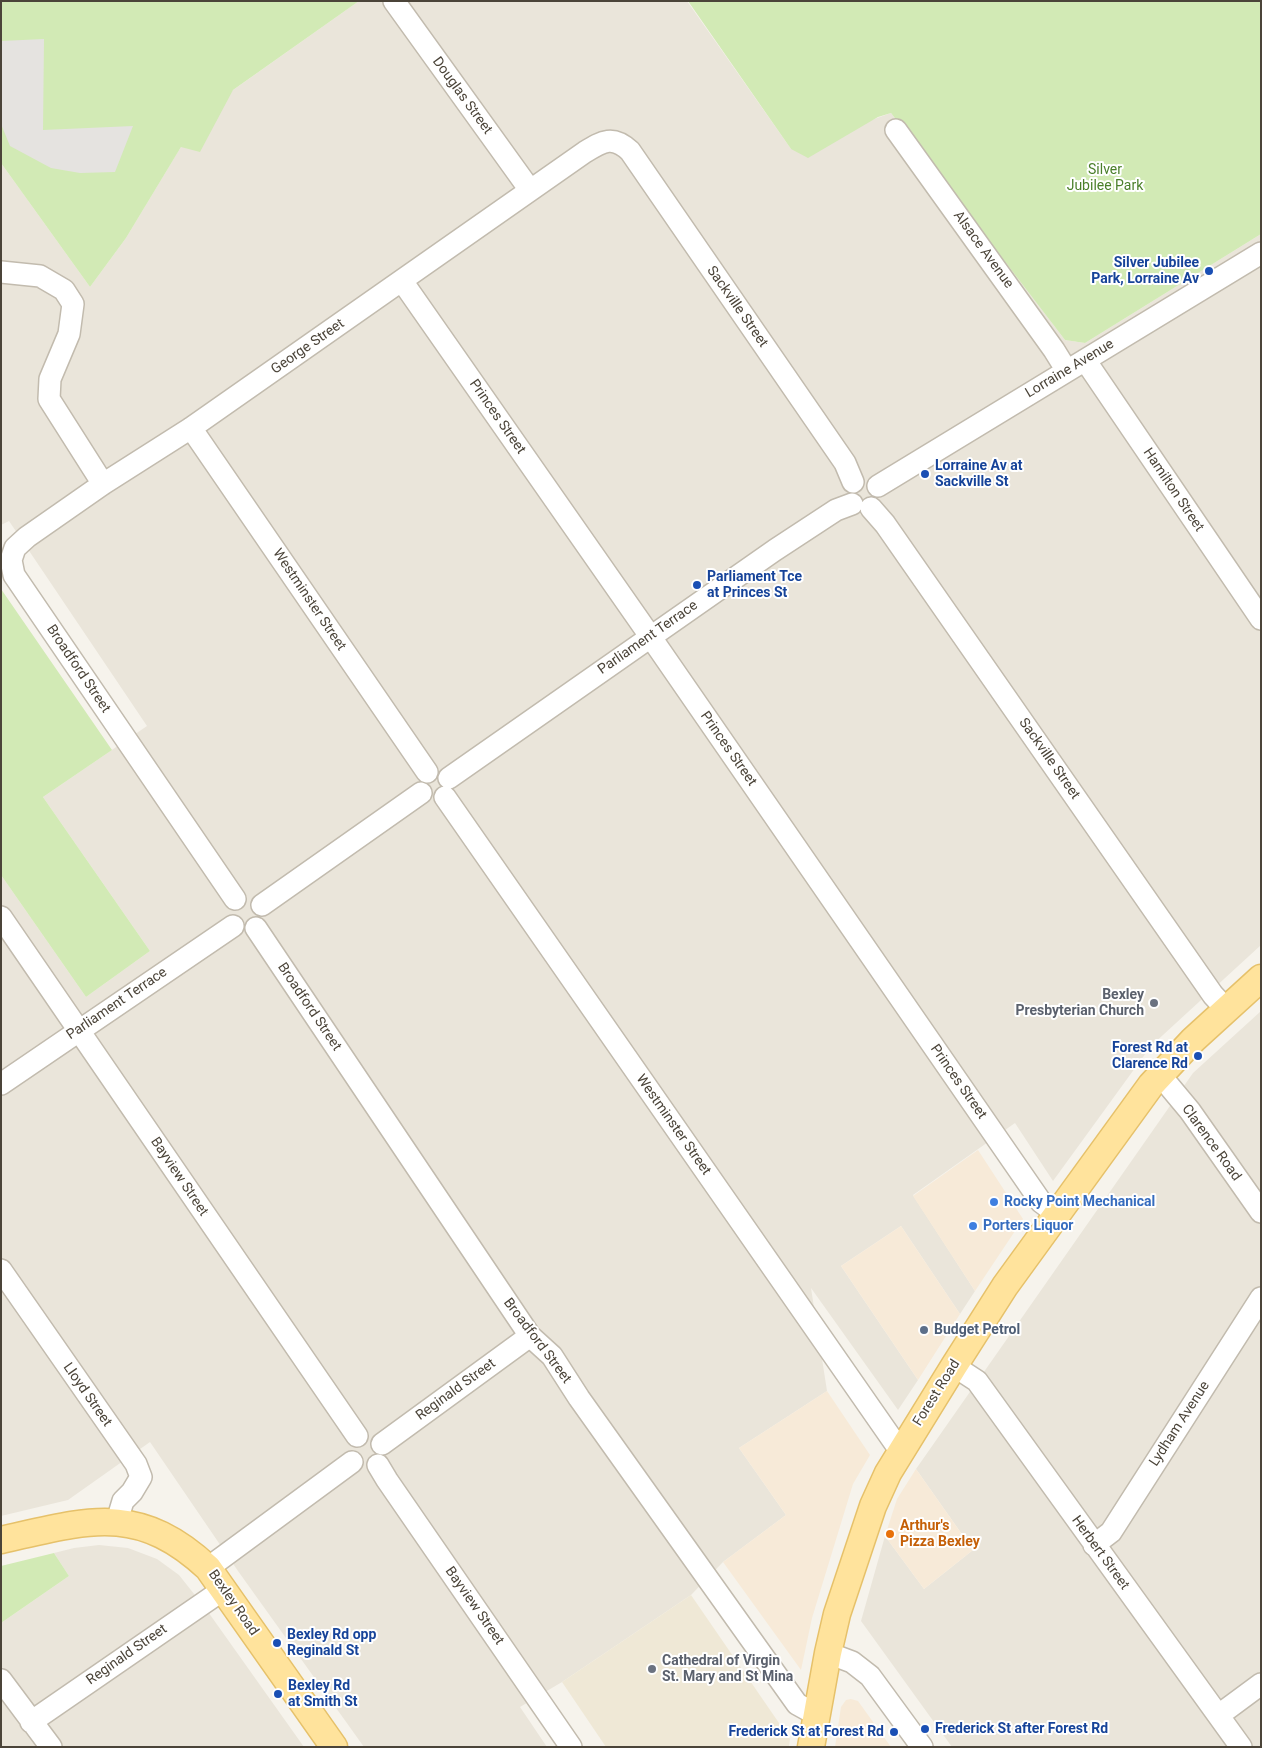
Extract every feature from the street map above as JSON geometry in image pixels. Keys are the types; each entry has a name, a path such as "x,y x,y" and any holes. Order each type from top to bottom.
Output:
{"main road":[{"name":"Forest Road","path":"811,1747 828,1652 837,1614 873,1506 888,1473 1005,1286 1160,1075 1226,1009 1261,978"},
{"name":"Bexley Road","path":"1,1540 88,1521 120,1522 136,1525 158,1532 176,1542 208,1568 332,1746"}],"street":[{"name":"Douglas Street","path":"394,1 530,190"},
{"name":"Alsace Avenue","path":"896,130 1054,350 1076,365"},
{"name":"George Street","path":"11,560 15,548 27,537 104,484 191,428 530,190 601,142 612,141"},
{"name":"Sackville Street","path":"612,141 622,144 630,151 845,463 853,482"},
{"name":"Lorraine Avenue","path":"878,486 1261,253"},
{"path":"1,272 40,276 64,290 73,304 69,334 50,378 49,399 104,484"},
{"name":"Princes Street","path":"402,281 1041,1202 1057,1214"},
{"name":"Hamilton Street","path":"1076,365 1261,619"},
{"name":"Westminster Street","path":"191,428 427,772"},
{"path":"862,478 875,482 880,491 878,501 861,506 848,495 848,490 853,482 862,478"},
{"name":"Sackville Street","path":"861,506 886,524 1213,995 1226,1009"},
{"name":"Parliament Terrace","path":"447,788 650,636 783,545 836,510 861,506"},
{"name":"Broadford Street","path":"11,560 14,575 235,899"},
{"path":"432,770 444,772 447,788 434,801 429,800 421,793 419,788 420,780 427,772 432,770"},
{"name":"Westminster Street","path":"447,788 901,1452"},
{"path":"262,905 421,793"},
{"path":"248,895 254,897 262,905 264,916 262,922 256,928 247,931 233,926 229,920 228,912 230,905 235,899 248,895"},
{"name":"Bayview Street","path":"1,917 357,1436"},
{"name":"Parliament Terrace","path":"1,1084 233,926"},
{"name":"Broadford Street","path":"256,928 530,1336 552,1356 579,1398 797,1704 817,1715"},
{"name":"Clarence Road","path":"1160,1075 1190,1111 1261,1212"},
{"name":"Lloyd Street","path":"1,1270 136,1464 142,1477 132,1492 123,1500 120,1522"},
{"name":"Lydham Avenue","path":"1094,1545 1111,1532 1261,1298"},
{"name":"Reginald Street","path":"382,1444 530,1336"},
{"name":"Herbert Street","path":"954,1366 977,1381 1241,1747"},
{"path":"371,1434 382,1444 383,1458 378,1465 366,1469 359,1468 352,1462 348,1450 352,1441 357,1436 371,1434"},
{"path":"208,1568 352,1462"},
{"name":"Bayview Street","path":"378,1465 571,1747"},
{"name":"Reginald Street","path":"31,1722 224,1589"},
{"path":"828,1652 852,1662 870,1676 922,1747"},
{"path":"1,1680 51,1747"},
{"path":"1219,1715 1261,1684"}],"shaded area":[{"path":"359,1 687,1 791,149 891,113 1065,340 1085,343 1261,234 1261,945 1151,1046 1053,1181 1015,1123 913,1195 975,1291 960,1314 901,1226 841,1266 918,1380 898,1410 811,1288 827,1391 739,1448 786,1515 723,1562 691,1595 562,1682 520,1707 547,1747 364,1747 238,1571 150,1442 68,1500 1,1516 1,875 86,997 150,951 43,797 147,726 9,521 1,525 1,163 90,287 126,238 202,112"},
{"path":"44,39 43,130 133,126 115,172 80,173 51,168 10,146 1,124 1,41"},
{"path":"1261,1011 1261,1747 952,1747 861,1621 885,1536 924,1589 973,1550 916,1469 1193,1073"},
{"path":"978,1150 1023,1219 975,1291 913,1196"},
{"path":"901,1226 960,1314 918,1380 841,1266"},
{"path":"827,1391 870,1455 853,1484 812,1618 801,1670 723,1562 786,1515 739,1448"},
{"path":"916,1469 973,1550 924,1589 885,1536 897,1499"},
{"path":"99,1545 128,1548 157,1559 179,1575 206,1609 304,1747 1,1747 1,1623 69,1576 54,1553"},
{"path":"691,1595 790,1739 789,1747 606,1747 562,1682"},
{"path":"846,1700 858,1701 891,1747 835,1747 841,1707"}],"green space":[{"path":"1,1 359,1 233,90 200,152 181,147 126,238 90,287 1,163"},
{"name":"Silver Jubilee Park","path":"688,1 1261,1 1261,234 1085,343 1065,340 891,113 878,117 808,158 791,149"},
{"path":"1,589 112,750 43,797 150,951 86,997 1,875"},
{"path":"54,1553 69,1576 1,1623 1,1566"}],"place":[{"name":"Silver Jubilee Park, Lorraine Av","path":"1209,271"},
{"name":"Lorraine Av at Sackville St","path":"925,474"},
{"name":"Parliament Tce at Princes St","path":"697,585"},
{"name":"Bexley Presbyterian Church","path":"1154,1003"},
{"name":"Forest Rd at Clarence Rd","path":"1198,1056"},
{"name":"Rocky Point Mechanical","path":"994,1202"},
{"name":"Porters Liquor","path":"973,1226"},
{"name":"Budget Petrol","path":"924,1330"},
{"name":"Arthur's Pizza Bexley","path":"890,1534"},
{"name":"Bexley Rd opp Reginald St","path":"277,1643"},
{"name":"Cathedral of Virgin St. Mary and St Mina","path":"652,1669"},
{"name":"Bexley Rd at Smith St","path":"278,1694"},
{"name":"Frederick St after Forest Rd","path":"925,1729"},
{"name":"Frederick St at Forest Rd","path":"894,1732"}]}
